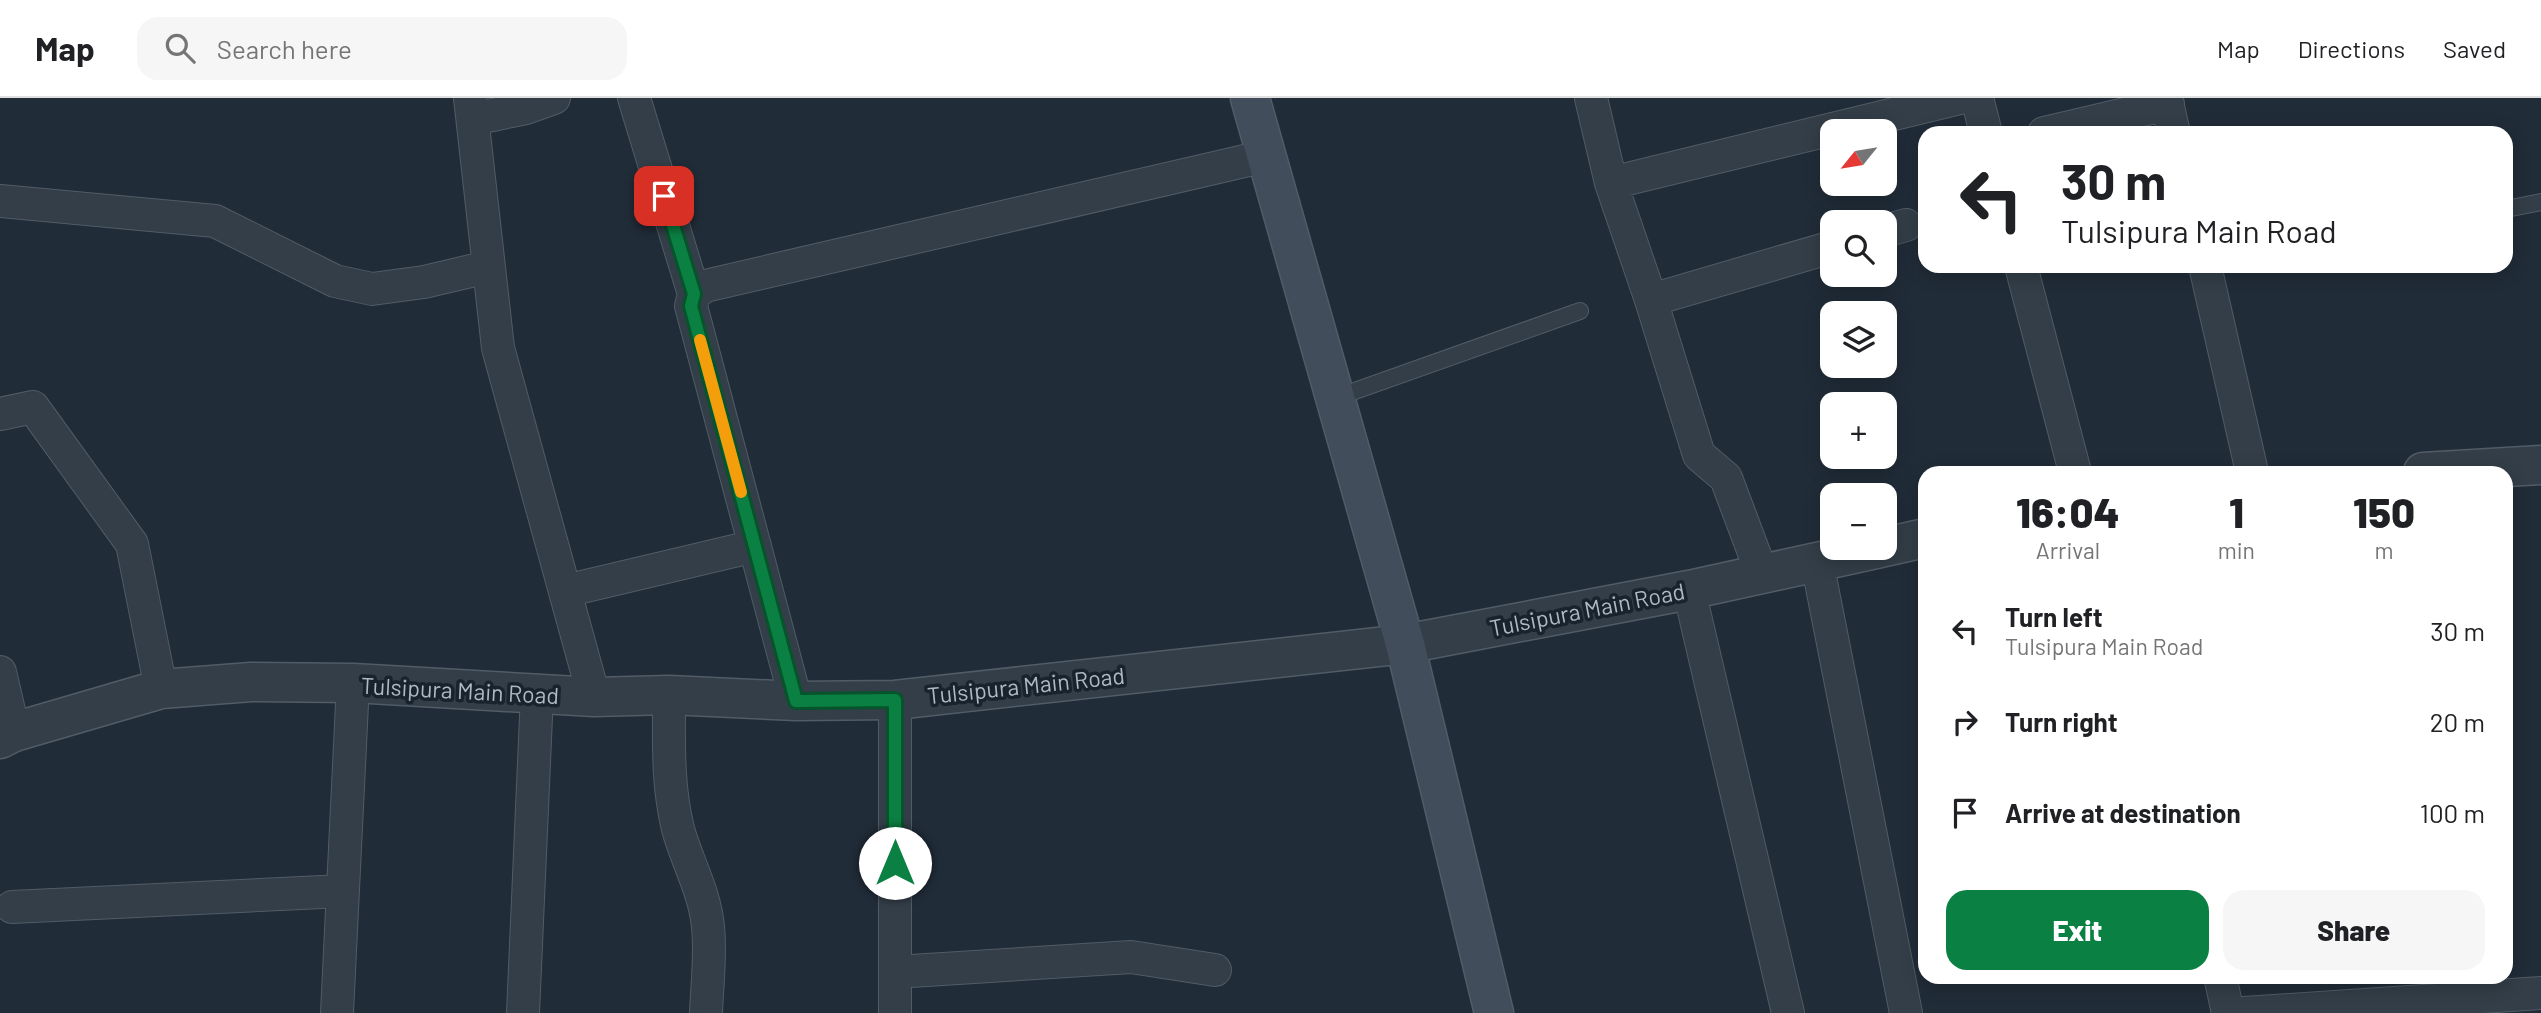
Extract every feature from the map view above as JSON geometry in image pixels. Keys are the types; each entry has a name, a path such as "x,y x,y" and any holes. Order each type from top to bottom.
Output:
{"main road":[{"path":"1250,98 1405,644 1494,1013"}],"street":[{"path":"554,98 526,108 472,109 498,348 594,697"},
{"path":"634,98 694,294 691,306 796,701"},
{"path":"1591,98 1611,183 1699,455 1726,478 1762,574"},
{"path":"1611,183 1960,98"},
{"path":"1977,98 1984,126"},
{"path":"2086,126 2169,112"},
{"path":"694,294 705,286 1266,156"},
{"path":"0,201 215,221 335,281 372,289 424,282 488,267"},
{"path":"1651,300 1820,251"},
{"path":"2023,273 2073,466"},
{"path":"2207,273 2251,466"},
{"path":"0,414 33,407 132,544 161,690"},
{"path":"2513,467 2541,465"},
{"name":"Tulsipura Main Road","path":"1897,544 1918,540"},
{"path":"565,591 755,546"},
{"name":"Tulsipura Main Road","path":"7,735 161,690 251,682 353,683 594,697 669,695 796,701 895,700 1405,644 1689,590 1826,560"},
{"path":"1817,562 1906,1013"},
{"path":"1689,590 1788,1013"},
{"path":"0,672 7,735"},
{"path":"337,1013 353,683"},
{"path":"523,1013 537,694"},
{"path":"669,695 668,775 672,802 679,833 702,894 709,928 706,1013"},
{"path":"895,700 895,1013"},
{"path":"12,907 343,891"},
{"path":"895,972 1131,957 1215,970"},
{"path":"2222,984 2228,1013"},
{"path":"2244,1013 2541,993"}],"lane":[{"path":"2513,208 2541,202"},
{"path":"1335,398 1580,311"}],"slow traffic":[{"path":"700,340 741,492"}],"route":[{"path":"664,196 694,294 691,306 796,701 895,700 895,863"}]}
